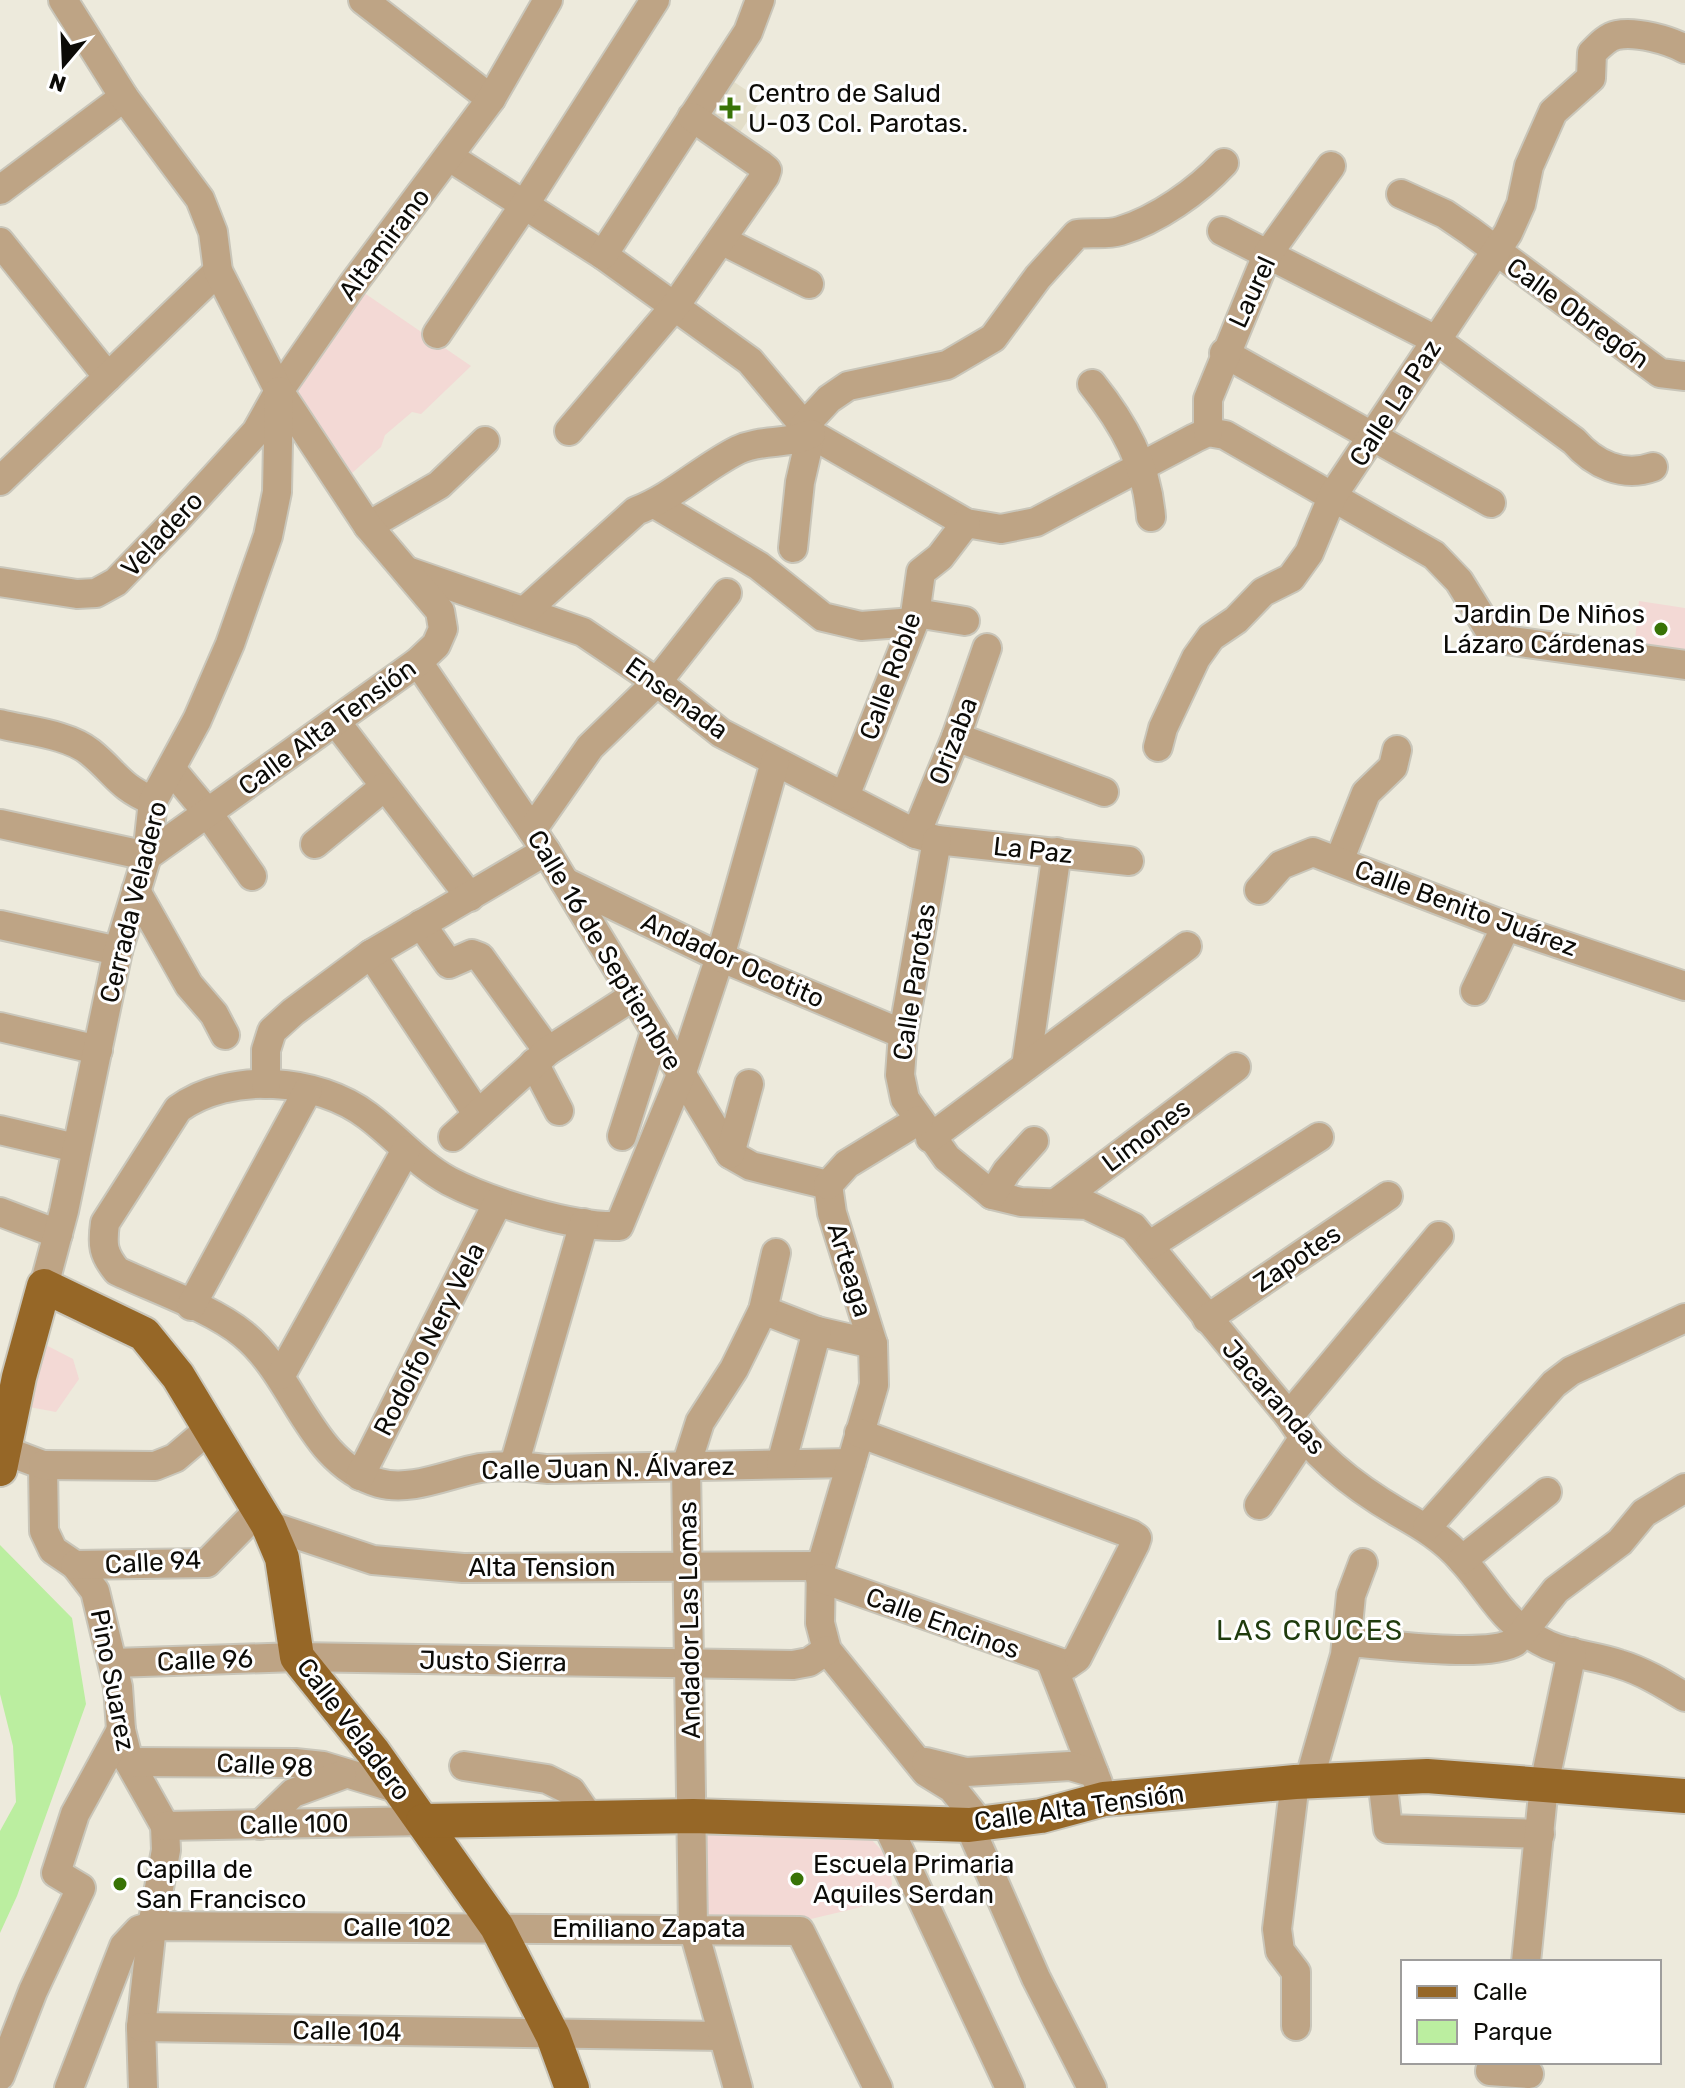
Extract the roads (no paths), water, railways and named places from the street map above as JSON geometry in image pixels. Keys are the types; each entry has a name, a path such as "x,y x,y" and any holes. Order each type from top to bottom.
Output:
{"main road":[{"path":"3,1460 9,1374 46,1278"},
{"name":"Calle Veladero","path":"46,1278 144,1334 178,1376 263,1518 282,1558 297,1657 423,1821 497,1927 553,2036 572,2088"},
{"name":"Calle Alta Tensión","path":"423,1821 693,1816 974,1824 1041,1816 1099,1786 1427,1776 1685,1796"}],"street":[{"name":"Calle Alta Tensión","path":"63,0 122,94 200,199 213,232 218,271 279,391 368,526 440,611 443,629 436,645 418,662 147,856"},
{"path":"363,0 491,99 548,0"},
{"path":"437,334 523,207 655,0"},
{"path":"603,255 748,32 760,0"},
{"name":"Calle La Paz","path":"1158,747 1163,728 1196,658 1211,637 1236,620 1263,592 1291,578 1309,553 1333,495 1375,436 1516,219 1529,166 1553,112 1591,78 1592,53 1604,41 1618,34 1673,42 1685,49"},
{"path":"0,190 122,94"},
{"name":"Altamirano","path":"279,391 353,284 451,158 491,99"},
{"path":"569,431 675,306 767,170 692,117"},
{"path":"451,158 523,207 603,255 750,361 807,430 966,523 1001,529 1036,522 1208,432 1225,435 1434,555 1459,581 1488,628 1505,640 1685,665"},
{"path":"526,610 636,511 655,504 741,449 795,441 807,430 829,399 848,386 947,365 966,356 993,338 1038,277 1077,234 1120,231 1155,215 1208,181 1224,163"},
{"name":"Laurel","path":"1208,432 1208,399 1224,353 1267,255 1331,166"},
{"name":"Calle Obregón","path":"1401,194 1445,214 1673,374"},
{"path":"1222,231 1436,340 1574,441 1586,455 1608,467 1625,470 1653,467"},
{"path":"721,240 809,284"},
{"path":"0,242 108,377"},
{"path":"0,481 218,271"},
{"path":"1224,353 1491,503"},
{"path":"1092,384 1108,404 1142,464 1151,517"},
{"name":"Veladero","path":"0,582 77,594 96,593 116,582 256,432 279,391"},
{"name":"Cerrada Veladero","path":"46,1278 60,1228 118,951 147,856 153,801 172,770 230,644 268,536 277,492 279,391"},
{"path":"793,548 807,430"},
{"path":"368,526 439,485 485,441"},
{"path":"655,504 759,566 823,617 861,626 915,618 965,621"},
{"name":"Calle Roble","path":"845,796 915,618 921,572 940,557 966,523"},
{"name":"Ensenada","path":"410,572 583,632 657,682 721,733 926,837"},
{"path":"266,1084 266,1050 272,1031 371,954 470,897 539,841 590,747 657,682 727,593"},
{"name":"Orizaba","path":"926,837 987,648"},
{"name":"Calle 16 de Septiembre","path":"418,662 539,841 654,1035 730,1154"},
{"path":"336,722 470,897"},
{"path":"0,724 78,744 89,751 128,791 153,801"},
{"path":"956,737 1104,792"},
{"path":"1339,861 1366,793 1393,767 1397,750"},
{"path":"0,1212 60,1228 105,1223 178,1109 192,1099 225,1089 266,1084 336,1098 367,1115 406,1150 447,1180 498,1202 584,1223 619,1226 681,1075 720,957 775,762"},
{"path":"172,770 207,812 252,876"},
{"path":"315,844 384,787"},
{"path":"0,824 147,856"},
{"name":"La Paz","path":"926,837 1129,861"},
{"name":"Calle Parotas","path":"924,1129 905,1099 900,1075 926,837"},
{"path":"1026,1066 1057,852"},
{"name":"Calle Benito Juárez","path":"1259,890 1281,865 1301,854 1313,852 1506,926 1685,986"},
{"name":"Andador Ocotito","path":"565,882 720,957 903,1034"},
{"path":"136,891 189,985 214,1014 225,1035"},
{"path":"421,924 449,964 472,954 480,957 541,1057 559,1111"},
{"path":"0,925 118,951"},
{"path":"1475,991 1506,926"},
{"path":"749,1084 730,1154 751,1166 828,1185 847,1164 924,1129 1026,1066 1187,946"},
{"path":"371,954 476,1112"},
{"path":"453,1137 476,1112 541,1057 632,997"},
{"path":"0,1027 98,1050"},
{"path":"622,1136 654,1035"},
{"name":"Limones","path":"1056,1203 1236,1067"},
{"path":"191,1306 308,1090"},
{"name":"Jacarandas","path":"924,1129 968,1178 992,1195 1021,1202 1087,1205 1133,1227 1296,1428 1360,1485 1427,1527 1462,1560 1494,1606 1524,1631 1549,1645 1618,1663 1651,1676 1685,1697"},
{"path":"0,1130 76,1148"},
{"path":"1150,1245 1319,1137"},
{"path":"992,1195 1007,1171 1034,1141"},
{"path":"281,1375 406,1150"},
{"name":"Arteaga","path":"827,1650 820,1623 821,1572 874,1385 873,1344 832,1213 828,1185"},
{"name":"Zapotes","path":"1207,1319 1388,1196"},
{"name":"Rodolfo Nery Vela","path":"360,1476 498,1202"},
{"name":"Calle Juan N. Álvarez","path":"105,1223 102,1243 105,1257 117,1271 240,1331 281,1375 337,1462 360,1476 401,1486 481,1468 514,1465 547,1469 851,1463"},
{"path":"514,1465 584,1223"},
{"path":"1259,1505 1296,1428 1439,1236"},
{"name":"Andador Las Lomas","path":"738,2088 693,1928 686,1466 700,1422 734,1369 763,1310 776,1253"},
{"path":"763,1310 817,1331 873,1344"},
{"path":"1427,1527 1554,1384 1571,1371 1685,1318"},
{"path":"781,1464 817,1331"},
{"path":"3,1460 43,1465 155,1466 175,1458 208,1430"},
{"path":"859,1433 1137,1538 1077,1658 1059,1663 1099,1786"},
{"name":"Pino Suarez","path":"43,1465 44,1531 53,1550 75,1565 95,1591 113,1663 121,1730 129,1762 165,1826"},
{"path":"1347,1642 1483,1651 1506,1648 1524,1631 1556,1590 1620,1542 1644,1513 1685,1488"},
{"path":"1462,1560 1547,1492"},
{"name":"Calle 94","path":"75,1565 207,1563 263,1518"},
{"name":"Alta Tension","path":"263,1518 373,1560 463,1568 686,1567 821,1572"},
{"path":"1296,2026 1296,1972 1280,1951 1277,1929 1302,1782 1347,1642 1351,1595 1363,1563"},
{"name":"Calle Encinos","path":"821,1572 1059,1663"},
{"path":"827,1650 926,1772 952,1788 974,1824 1036,1978 1092,2088"},
{"name":"Justo Sierra","path":"297,1657 793,1665 809,1662 827,1650"},
{"path":"1526,1960 1544,1785 1572,1652"},
{"name":"Calle 96","path":"113,1663 297,1657"},
{"path":"0,2076 33,1991 81,1888 56,1873 75,1814 121,1730"},
{"path":"916,1759 966,1772 1070,1766 1099,1786"},
{"name":"Calle 98","path":"129,1762 295,1763 323,1766 342,1775 399,1789"},
{"path":"464,1766 547,1779 571,1791 591,1820"},
{"path":"260,1825 293,1793 342,1775"},
{"path":"1382,1778 1388,1829 1540,1834"},
{"name":"Calle 100","path":"165,1826 423,1821"},
{"path":"886,1822 1010,2088"},
{"path":"143,2088 141,2027 152,1926 166,1850 165,1826"},
{"path":"69,2088 124,1946 139,1930 152,1926"},
{"name":"Calle 102","path":"152,1926 497,1927"},
{"name":"Emiliano Zapata","path":"497,1927 800,1931 878,2088"},
{"name":"Calle 104","path":"141,2027 553,2036 722,2036"},
{"path":"1490,2074 1529,2074"}],"place":[{"name":"Centro de Salud U-03 Col. Parotas.","path":"730,108"},
{"name":"Jardin De Niños Lázaro Cárdenas","path":"1661,629"},
{"name":"Escuela Primaria Aquiles Serdan","path":"797,1879"},
{"name":"Capilla de San Francisco","path":"120,1884"}],"district":[{"name":"LAS CRUCES","path":"1310,1630"}]}
